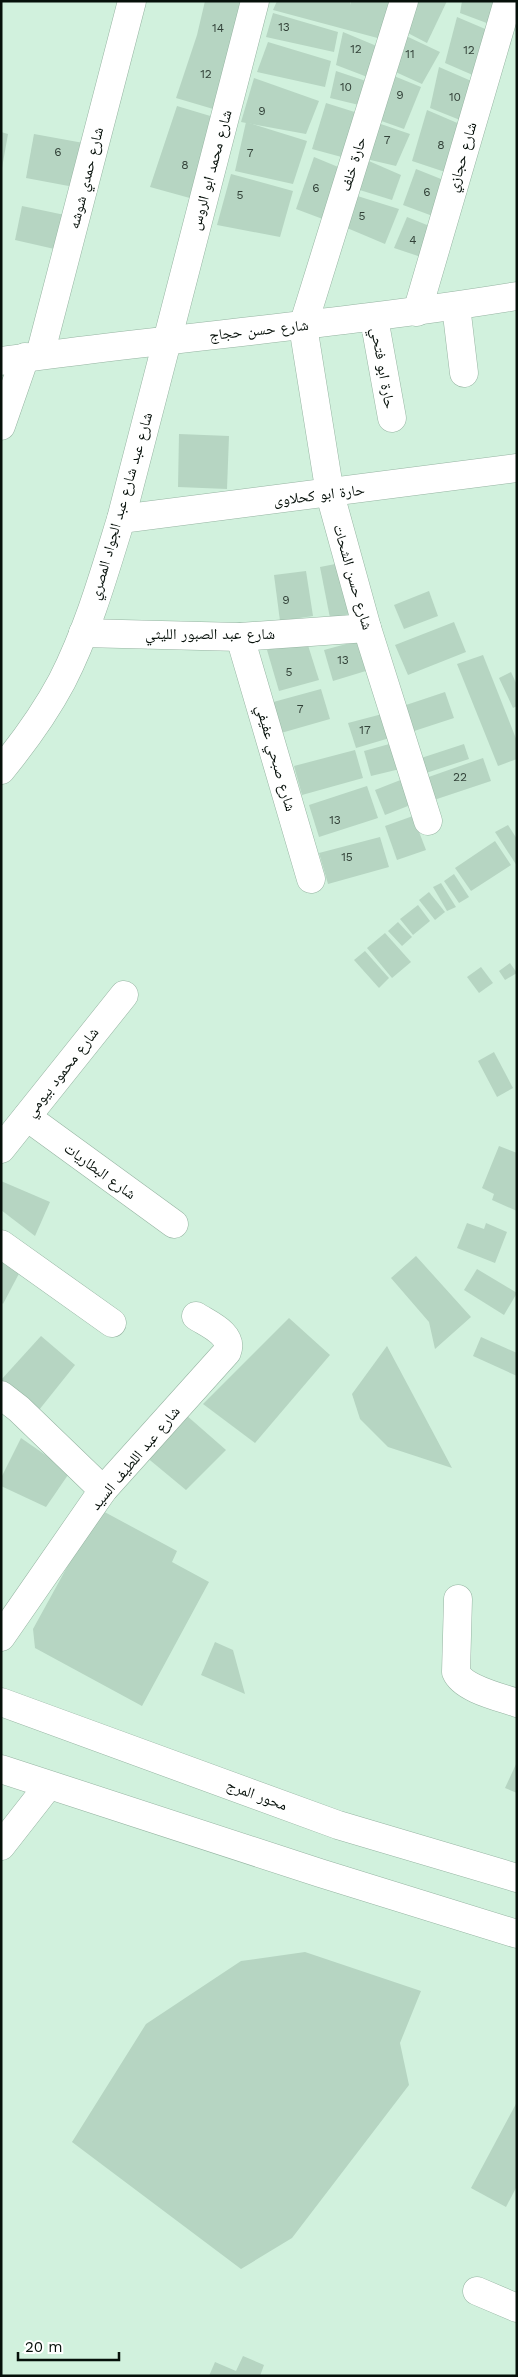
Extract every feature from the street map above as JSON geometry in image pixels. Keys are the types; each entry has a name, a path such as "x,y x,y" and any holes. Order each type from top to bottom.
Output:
{"street":[{"name":"شارع حمدي شوشه","path":"1,426 132,1"},
{"name":"شارع محمد ابو الروس","path":"167,339 256,1"},
{"name":"حارة خلف","path":"302,326 404,1"},
{"name":"شارع حجازي","path":"417,312 508,1"},
{"name":"شارع حسن حجاج","path":"22,358 167,339 374,318 517,296"},
{"path":"456,306 464,373"},
{"name":"حارة ابو فتحي","path":"374,318 392,418"},
{"name":"شارع حسن الشحات","path":"302,326 330,494 367,628 428,822"},
{"name":"شارع عبد شارع عبد الجواد المصري","path":"1,770 29,735 62,682 83,633 121,519 167,339"},
{"name":"حارة ابو كحلاوى","path":"121,519 330,494 517,468"},
{"name":"شارع عبد الصبور الليثي","path":"83,633 240,637 367,628"},
{"name":"شارع صبحي عفيفي","path":"240,637 312,879"},
{"name":"شارع محمود بيومي","path":"1,1149 124,995"},
{"name":"شارع البطاريات","path":"27,1117 174,1224"},
{"path":"1,1244 112,1323"},
{"name":"شارع عبد اللطيف السيد","path":"1,1637 103,1490 227,1352 229,1344 226,1337 196,1316"},
{"path":"1,1395 19,1408 103,1490"},
{"path":"458,1599 456,1672 458,1677 466,1684 517,1703"},
{"name":"محور المرج","path":"1,1702 338,1825 517,1878"},
{"path":"1,1769 48,1786 517,1934"},
{"path":"1,1846 48,1786"},
{"path":"477,2291 517,2308"}],"building":[{"path":"205,1 248,1 220,111 176,98 197,35"},
{"path":"277,1 350,1 350,5 351,1 398,1 385,40 273,10"},
{"path":"413,1 447,1 427,43 402,30"},
{"path":"462,1 500,1 492,25 460,13"},
{"path":"273,13 338,32 334,52 266,37"},
{"path":"457,17 490,31 475,76 445,63"},
{"path":"343,32 379,47 370,78 336,65"},
{"path":"404,35 440,52 422,84 389,69"},
{"path":"268,42 331,61 325,87 257,72"},
{"path":"439,67 476,83 465,122 430,108"},
{"path":"336,71 369,82 359,105 330,98"},
{"path":"389,74 421,87 404,129 373,118"},
{"path":"254,78 319,101 306,134 241,122"},
{"path":"326,103 361,114 349,159 312,149"},
{"path":"177,106 217,118 197,200 150,187"},
{"path":"427,110 462,125 448,173 412,161"},
{"path":"246,122 307,141 293,184 235,171"},
{"path":"375,122 410,134 396,166 362,158"},
{"path":"1,132 8,134 2,168 1,168"},
{"path":"34,134 100,146 90,190 26,178"},
{"path":"314,157 343,169 328,221 296,209"},
{"path":"362,158 401,175 392,200 350,187"},
{"path":"416,169 451,183 438,218 403,205"},
{"path":"231,174 293,191 280,237 217,225"},
{"path":"351,194 399,209 385,244 340,225"},
{"path":"22,206 79,218 72,253 15,240"},
{"path":"407,217 437,229 424,258 394,248"},
{"path":"179,434 229,436 227,489 178,487"},
{"path":"361,559 370,610 330,618 320,567"},
{"path":"306,571 313,616 280,621 274,575"},
{"path":"429,591 438,616 404,629 394,605"},
{"path":"454,622 466,652 408,675 395,645"},
{"path":"306,639 319,680 279,691 267,650"},
{"path":"361,640 369,670 333,681 324,650"},
{"path":"483,655 517,741 517,759 498,766 457,664"},
{"path":"511,672 517,685 517,706 513,708 499,678"},
{"path":"321,689 330,719 274,735 266,704"},
{"path":"445,692 454,718 405,734 397,708"},
{"path":"386,713 393,737 356,748 348,723"},
{"path":"393,743 400,769 371,776 364,751"},
{"path":"464,744 469,759 420,775 415,760"},
{"path":"355,750 363,778 302,795 294,766"},
{"path":"483,758 491,781 428,802 420,780"},
{"path":"403,779 413,804 385,815 375,790"},
{"path":"367,786 378,818 319,837 309,805"},
{"path":"413,816 426,850 397,860 385,826"},
{"path":"508,825 517,839 517,866 495,832"},
{"path":"380,837 389,867 328,884 319,853"},
{"path":"495,841 511,865 471,891 455,868"},
{"path":"454,874 469,897 459,903 444,881"},
{"path":"441,883 456,907 447,911 433,887"},
{"path":"429,892 445,912 435,920 419,900"},
{"path":"418,905 430,921 413,935 400,919"},
{"path":"398,922 412,937 402,946 388,931"},
{"path":"385,933 411,962 392,978 367,948"},
{"path":"365,951 389,978 379,988 354,960"},
{"path":"510,963 517,973 505,980 499,971"},
{"path":"481,967 493,983 479,993 467,977"},
{"path":"494,1052 513,1088 497,1097 478,1061"},
{"path":"499,1146 517,1153 517,1211 492,1200 494,1194 482,1188"},
{"path":"1,1181 50,1202 35,1236 1,1210"},
{"path":"467,1223 484,1229 486,1223 507,1232 495,1263 457,1248"},
{"path":"1,1250 23,1266 3,1304 1,1302"},
{"path":"416,1256 471,1317 435,1349 429,1322 391,1278"},
{"path":"477,1269 517,1293 504,1315 464,1290"},
{"path":"289,1318 330,1355 255,1443 203,1404"},
{"path":"41,1336 75,1365 31,1420 1,1395 1,1380"},
{"path":"481,1337 517,1353 517,1376 473,1356"},
{"path":"387,1346 452,1468 388,1447 360,1419 352,1394"},
{"path":"186,1415 226,1450 186,1490 145,1456"},
{"path":"21,1438 70,1472 46,1507 1,1486 1,1478"},
{"path":"99,1509 177,1551 172,1562 209,1582 142,1706 35,1648 33,1629"},
{"path":"215,1642 233,1650 245,1694 201,1675"},
{"path":"517,1762 517,1793 505,1788"},
{"path":"305,1952 421,1991 400,2043 409,2085 292,2238 241,2269 72,2142 146,2024 241,1961"},
{"path":"517,2102 517,2186 506,2207 471,2188"},
{"path":"243,2356 264,2365 260,2376 209,2376 215,2362 236,2371"}]}
